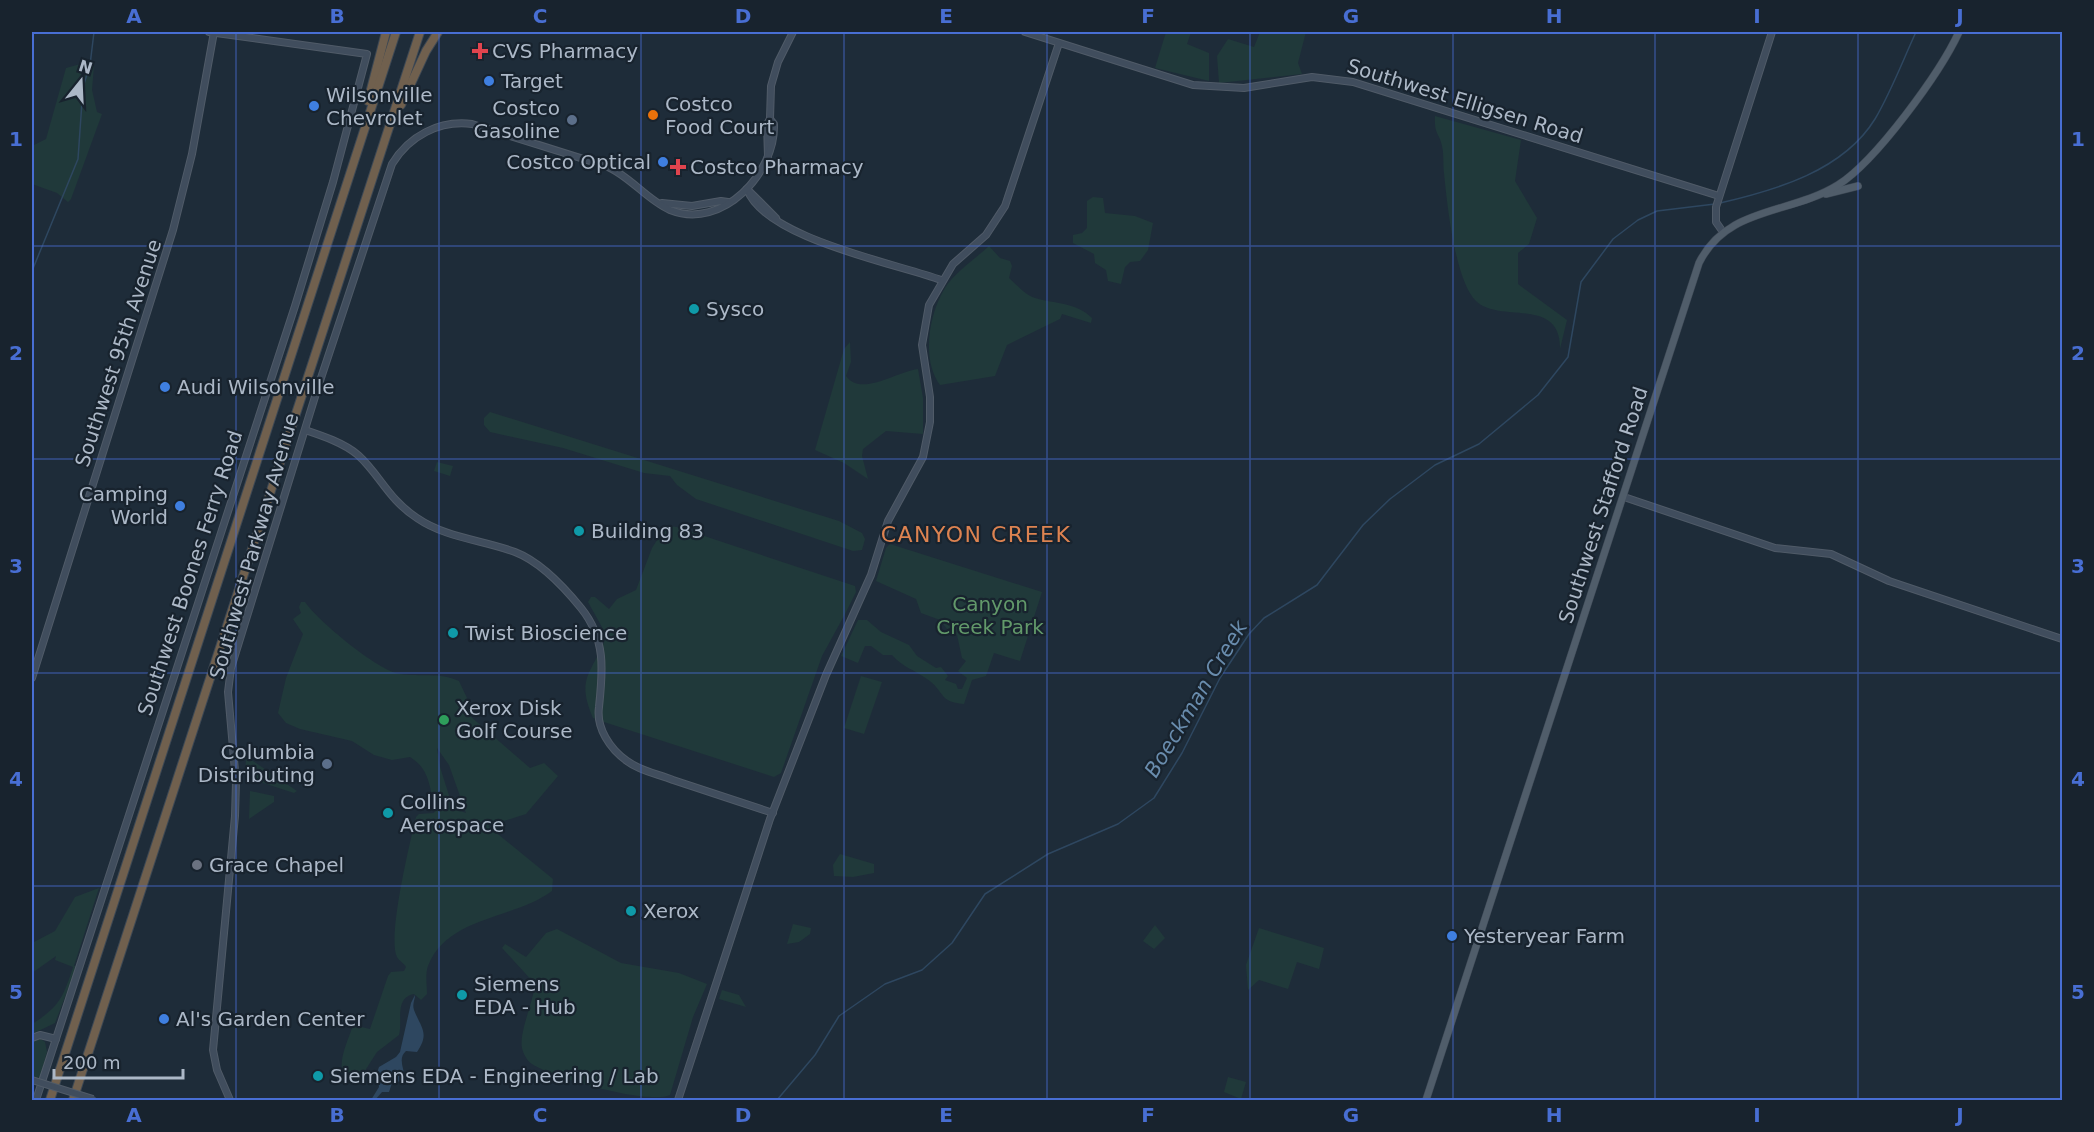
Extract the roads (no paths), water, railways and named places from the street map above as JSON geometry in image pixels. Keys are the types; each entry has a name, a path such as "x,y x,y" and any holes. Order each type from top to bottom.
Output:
{"highway":[{"path":"351,168 386,32"},
{"path":"50,1101 396,32"},
{"path":"73,1101 420,32"},
{"path":"386,135 426,51 438,32"}],"main road":[{"name":"Southwest Stafford Road","path":"1426,1101 1624,497 1694,275 1704,254 1723,232 1755,214 1821,194 1846,179 1876,151 1933,77 1959,32"},
{"path":"1821,194 1858,186"}],"street":[{"name":"Southwest Boones Ferry Road","path":"36,1101 295,306 333,182 367,54 212,32"},
{"name":"Southwest 95th Avenue","path":"32,678 176,222 192,154 212,32"},
{"path":"793,32 774,74 770,92 770,119 774,124 774,140 760,172 747,189 755,204 769,217 806,236 941,280"},
{"name":"Southwest Elligsen Road","path":"1025,32 1180,81 1208,87 1244,88 1312,77 1353,82 1719,196"},
{"path":"1723,232 1715,216 1719,196 1772,32"},
{"path":"678,1101 772,813 826,675 871,575 888,521 915,476 925,449 930,411 922,357 922,331 929,305 941,280 953,264 992,228 1005,206 1059,43"},
{"name":"Southwest Parkway Avenue","path":"230,1101 217,1070 213,1050 236,809 228,681 251,598 388,173 402,150 425,131 455,123 482,126 614,169 674,211 696,213 717,209 747,189"},
{"path":"305,430 343,446 359,456 392,498 423,522 522,555 540,567 567,592 581,609 597,636 603,669 599,720 605,737 623,758 646,770 772,813"},
{"path":"1624,497 1775,548 1831,554 1881,578 2062,639"},
{"path":"32,1038 40,1035 56,1039"},
{"path":"32,1080 95,1100"}],"water":[{"path":"415,995 413,1008 424,1035 421,1045 417,1052 406,1051 403,1054 404,1083 393,1080 389,1092 382,1092 375,1100 371,1100 379,1087 377,1073 379,1067 400,1052 411,1003"}],"waterway":[{"path":"32,271 78,159 83,87 90,65 94,32"},
{"name":"Boeckman Creek","path":"1720,203 1763,192 1807,176 1845,152 1875,119 1916,32"},
{"name":"Boeckman Creek","path":"777,1100 815,1055 839,1016 885,984 922,970 952,943 985,894 1048,854 1118,824 1154,798 1182,753 1220,678 1249,634 1264,618 1317,585 1363,525 1390,499 1435,465 1479,444 1538,395 1568,357 1581,282 1613,239 1638,220 1657,211 1715,204"}],"place":[{"name":"CVS Pharmacy","path":"480,51"},
{"name":"Target","path":"489,81"},
{"name":"Wilsonville Chevrolet","path":"314,106"},
{"name":"Costco Food Court","path":"653,115"},
{"name":"Costco Gasoline","path":"572,120"},
{"name":"Costco Optical","path":"663,162"},
{"name":"Costco Pharmacy","path":"678,167"},
{"name":"Sysco","path":"694,309"},
{"name":"Audi Wilsonville","path":"165,387"},
{"name":"Camping World","path":"180,506"},
{"name":"Building 83","path":"579,531"},
{"name":"Twist Bioscience","path":"453,633"},
{"name":"Xerox Disk Golf Course","path":"444,720"},
{"name":"Columbia Distributing","path":"327,764"},
{"name":"Collins Aerospace","path":"388,813"},
{"name":"Grace Chapel","path":"197,865"},
{"name":"Xerox","path":"631,911"},
{"name":"Yesteryear Farm","path":"1452,936"},
{"name":"Siemens EDA - Hub","path":"462,995"},
{"name":"Al's Garden Center","path":"164,1019"},
{"name":"Siemens EDA - Engineering / Lab","path":"318,1076"}],"district":[{"name":"CANYON CREEK","path":"976,534"}],"park label":[{"name":"Canyon Creek Park","path":"990,616"}]}
